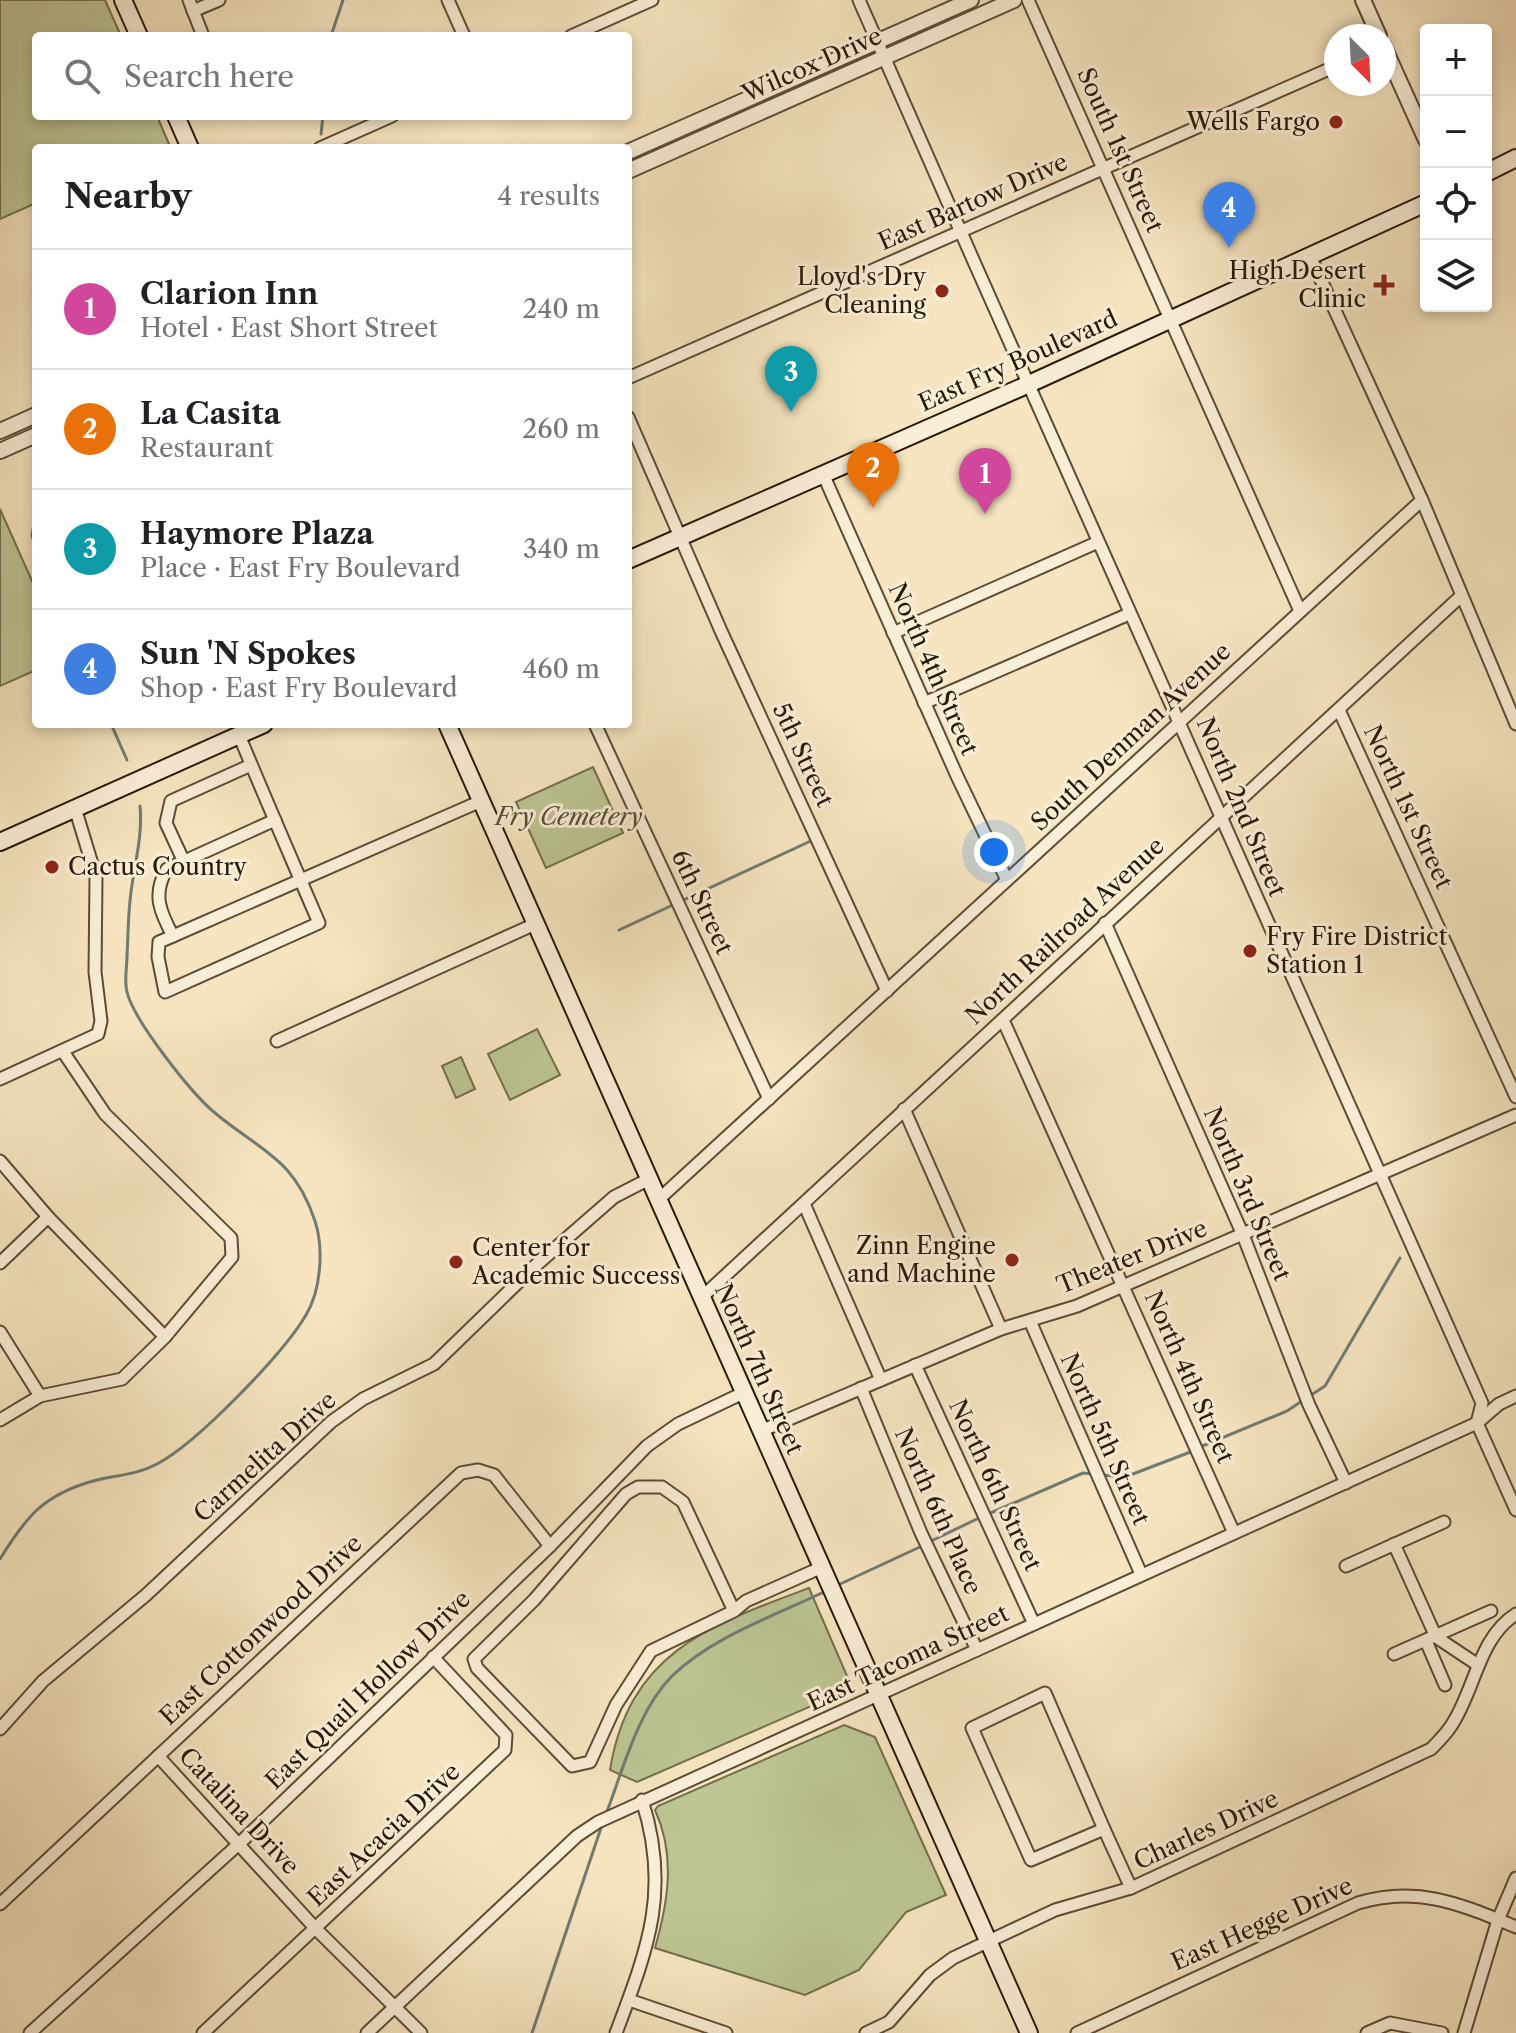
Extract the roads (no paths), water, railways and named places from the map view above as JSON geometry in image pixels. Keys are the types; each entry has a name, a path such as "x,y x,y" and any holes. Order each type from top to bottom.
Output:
{"main road":[{"path":"123,0 137,32"},
{"path":"178,120 188,144"},
{"path":"1492,170 1516,158"},
{"name":"East Fry Boulevard","path":"632,558 1029,384 1420,206"},
{"path":"0,842 255,728"},
{"name":"North 7th Street","path":"449,728 1029,2033"}],"street":[{"path":"201,32 191,5 219,0"},
{"path":"448,0 462,32"},
{"path":"580,32 652,0"},
{"name":"North 2nd Street","path":"859,0 1096,543 1180,722 1482,1403 1477,1423 1516,1510"},
{"name":"Wilcox Drive","path":"632,150 971,0"},
{"name":"Wilcox Drive","path":"632,169 1014,0"},
{"name":"South 1st Street","path":"1028,0 1170,319"},
{"path":"1363,0 1374,24"},
{"name":"East Bartow Drive","path":"632,376 1324,71"},
{"path":"1396,74 1420,127"},
{"path":"329,144 383,120"},
{"path":"1310,256 1422,500 1516,724"},
{"path":"1170,319 1300,611"},
{"path":"0,431 32,417"},
{"name":"5th Street","path":"632,426 727,645 887,991"},
{"path":"0,451 32,437"},
{"name":"North 4th Street","path":"823,474 924,703 1007,880"},
{"name":"South Denman Avenue","path":"658,1200 1422,500"},
{"path":"893,633 1096,543"},
{"name":"North Railroad Avenue","path":"701,1298 805,1206 904,1109 1461,596"},
{"path":"924,703 1129,614"},
{"name":"North 1st Street","path":"1339,710 1516,1097"},
{"name":"6th Street","path":"597,728 769,1099"},
{"path":"239,735 251,765 300,880 319,923 165,992 158,957 159,942 300,880 481,801"},
{"path":"184,862 166,823 171,801 251,765"},
{"path":"0,1079 64,1053 98,1034 101,1021 95,972 96,877 75,808"},
{"path":"173,936 158,901 159,883 167,869 275,820"},
{"name":"North 3rd Street","path":"1105,923 1243,1235 1309,1405 1346,1483"},
{"path":"277,1041 535,924"},
{"name":"North 4th Street","path":"1003,1020 1234,1533"},
{"path":"0,1420 40,1396 122,1379 165,1337 232,1257 231,1238 105,1114 64,1053"},
{"path":"904,1109 1001,1329"},
{"name":"Theater Drive","path":"761,1431 1001,1329 1124,1286 1516,1115"},
{"path":"0,1161 48,1217 165,1337"},
{"name":"Carmelita Drive","path":"0,1729 43,1681 146,1595 331,1422 363,1399 434,1364 535,1266 614,1197 649,1179"},
{"path":"805,1206 881,1380"},
{"path":"0,1263 48,1217"},
{"name":"North 5th Street","path":"1030,1321 1141,1574"},
{"path":"0,1332 40,1396"},
{"name":"North 6th Street","path":"915,1365 1034,1624"},
{"name":"North 6th Place","path":"861,1388 921,1533 977,1650"},
{"name":"East Quail Hollow Drive","path":"30,2033 241,1842 550,1546 647,1446 678,1424 743,1393"},
{"name":"East Tacoma Street","path":"367,2033 577,1836 642,1800 878,1697 1141,1574 1477,1423 1499,1404 1516,1396"},
{"name":"East Cottonwood Drive","path":"0,1904 461,1473 478,1470 494,1475 550,1546"},
{"path":"734,1611 683,1502 662,1487 647,1486 626,1494 534,1600 474,1659 477,1668 572,1766 590,1762 616,1705 651,1651 734,1611 746,1601 820,1568"},
{"path":"600,1493 614,1509"},
{"path":"1346,1566 1444,1522"},
{"path":"1394,1544 1431,1639 1445,1685"},
{"path":"1394,1654 1491,1611"},
{"name":"Charles Drive","path":"866,2033 889,2022 930,1975 953,1958 1055,1910 1131,1888 1431,1749 1452,1724 1478,1665 1502,1623 1516,1614"},
{"path":"1431,1639 1478,1665"},
{"name":"East Acacia Drive","path":"203,2033 505,1750 506,1735 433,1657"},
{"path":"1104,1829 1031,1860 972,1728 1045,1693 1131,1888"},
{"name":"Catalina Drive","path":"158,1756 241,1842 316,1929 393,2009 421,2033"},
{"path":"616,2033 654,1916 658,1890 657,1859 642,1800"},
{"path":"1464,2033 1498,1920 1516,1878"},
{"name":"East Hegge Drive","path":"1077,2033 1358,1903 1385,1895 1431,1895 1516,1927"},
{"path":"629,2000 726,2033"},
{"path":"1367,2033 1390,2023 1442,2033"}],"waterway":[{"path":"332,32 343,0"},
{"path":"321,134 323,120"},
{"path":"113,728 127,760"},
{"path":"0,1559 18,1531 48,1501 93,1481 149,1468 174,1453 216,1418 295,1332 311,1305 318,1282 318,1232 307,1200 297,1183 275,1158 215,1113 193,1090 152,1038 127,992 129,915 139,842 140,806"},
{"path":"619,930 815,839"},
{"path":"1308,1397 1325,1386 1400,1258"},
{"path":"1200,1447 1287,1411 1302,1401"},
{"path":"1102,1475 1125,1477 1193,1451"},
{"path":"986,1515 1083,1473 1094,1474"},
{"path":"929,1542 979,1518"},
{"path":"838,1585 922,1546"},
{"path":"606,1814 641,1723 672,1676 706,1649 828,1590"},
{"path":"532,2033 602,1825"}],"place":[{"name":"Wells Fargo","path":"1336,122"},
{"name":"Sun 'N Spokes","path":"1229,248"},
{"name":"High Desert Clinic","path":"1384,285"},
{"name":"Lloyd's Dry Cleaning","path":"942,291"},
{"name":"Haymore Plaza","path":"791,412"},
{"name":"La Casita","path":"873,508"},
{"name":"Clarion Inn","path":"985,514"},
{"name":"Cactus Country","path":"52,867"},
{"name":"Fry Fire District Station 1","path":"1250,951"},
{"name":"Zinn Engine and Machine","path":"1012,1260"},
{"name":"Center for Academic Success","path":"456,1262"}],"park label":[{"name":"Fry Cemetery","path":"569,817"}]}
